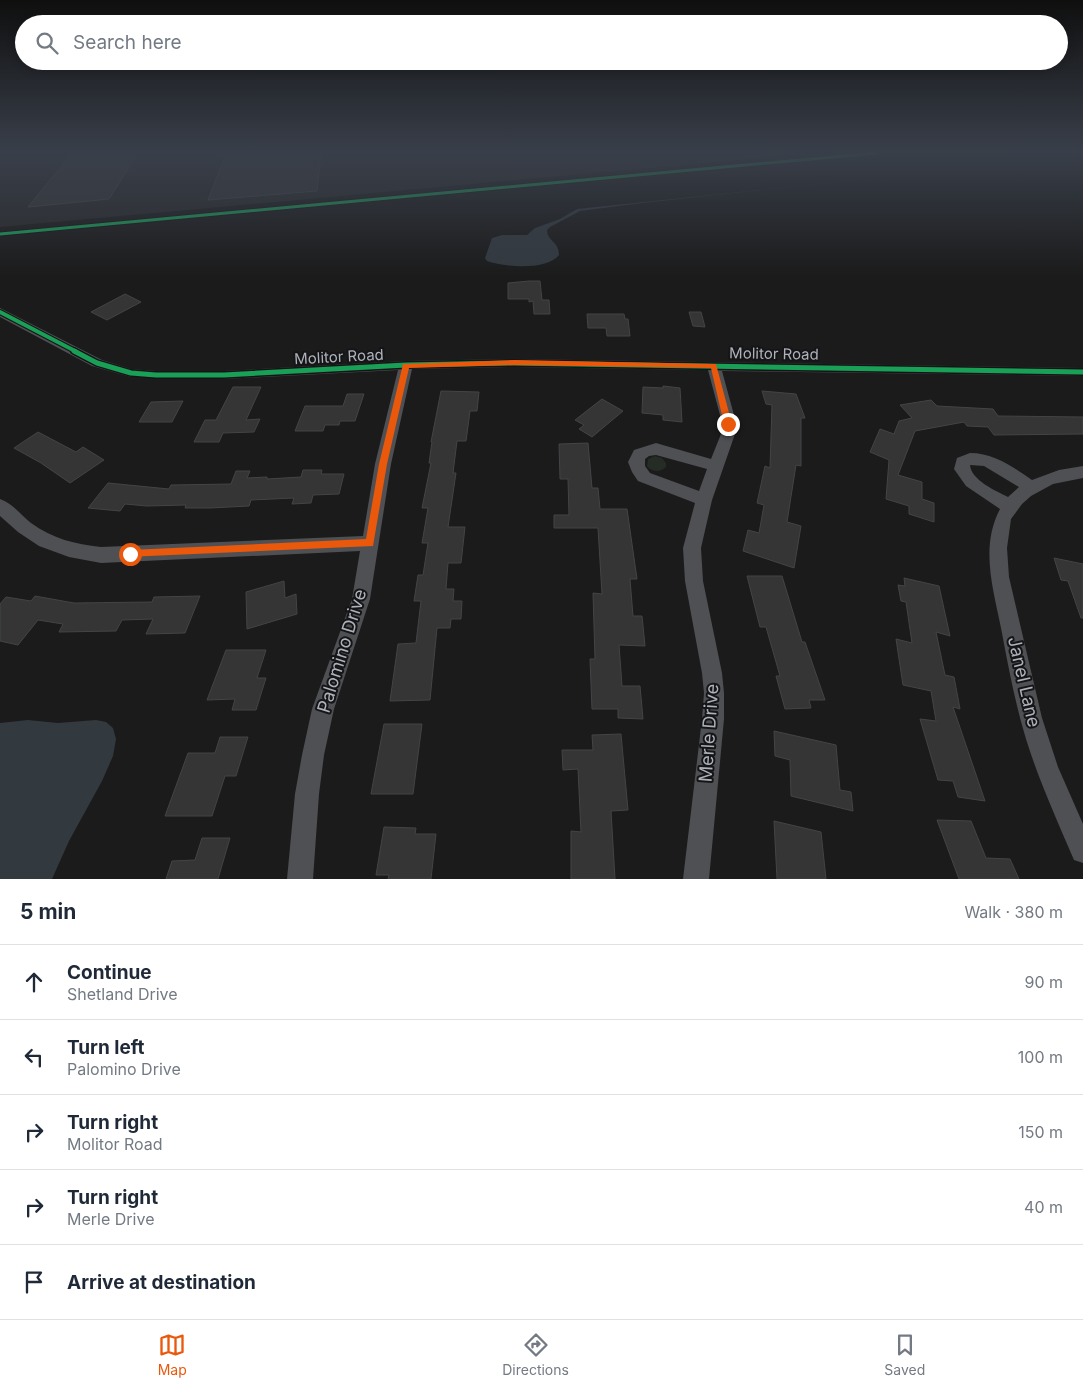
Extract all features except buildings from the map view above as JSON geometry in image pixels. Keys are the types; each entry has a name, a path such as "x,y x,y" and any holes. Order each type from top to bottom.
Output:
{"street":[{"name":"Molitor Road","path":"3,317 97,363 131,373 179,376 406,365 514,363 1083,372"},
{"name":"Palomino Drive","path":"300,879 306,794 313,756 323,709 362,598 383,464 406,365"},
{"name":"Merle Drive","path":"696,879 713,719 714,693 692,566 692,548 704,500 728,434 728,424 714,366"},
{"path":"704,500 644,477 638,471 636,464 638,457 648,449 656,449 717,466"},
{"path":"1032,488 990,462 973,458 962,462 963,473 970,481 1009,506 1032,488 1065,475 1083,472"},
{"path":"0,506 28,532 43,541 79,552 101,555 370,543"},
{"name":"Janel Lane","path":"1009,506 1002,520 999,540 1000,577 1028,708 1058,797 1083,851"}],"shaded area":[{"path":"0,194 362,194 0,227"},
{"path":"725,194 580,211 547,230 549,237 557,247 559,255 545,264 535,266 504,265 487,261 485,258 492,238 502,235 527,235 535,228 560,219 577,209"},
{"path":"655,456 662,458 666,463 664,469 656,471 651,470 647,466 648,459"},
{"path":"28,720 58,723 96,720 106,722 113,728 116,739 113,756 102,781 69,841 52,879 0,879 0,723"}],"cycle path":[{"path":"0,234 432,194"},
{"path":"0,312 97,363 131,373 156,375 224,375 406,365 514,363 1083,372"}],"route":[{"path":"130,554 370,543 383,464 406,365 514,363 714,366 728,424"}]}
